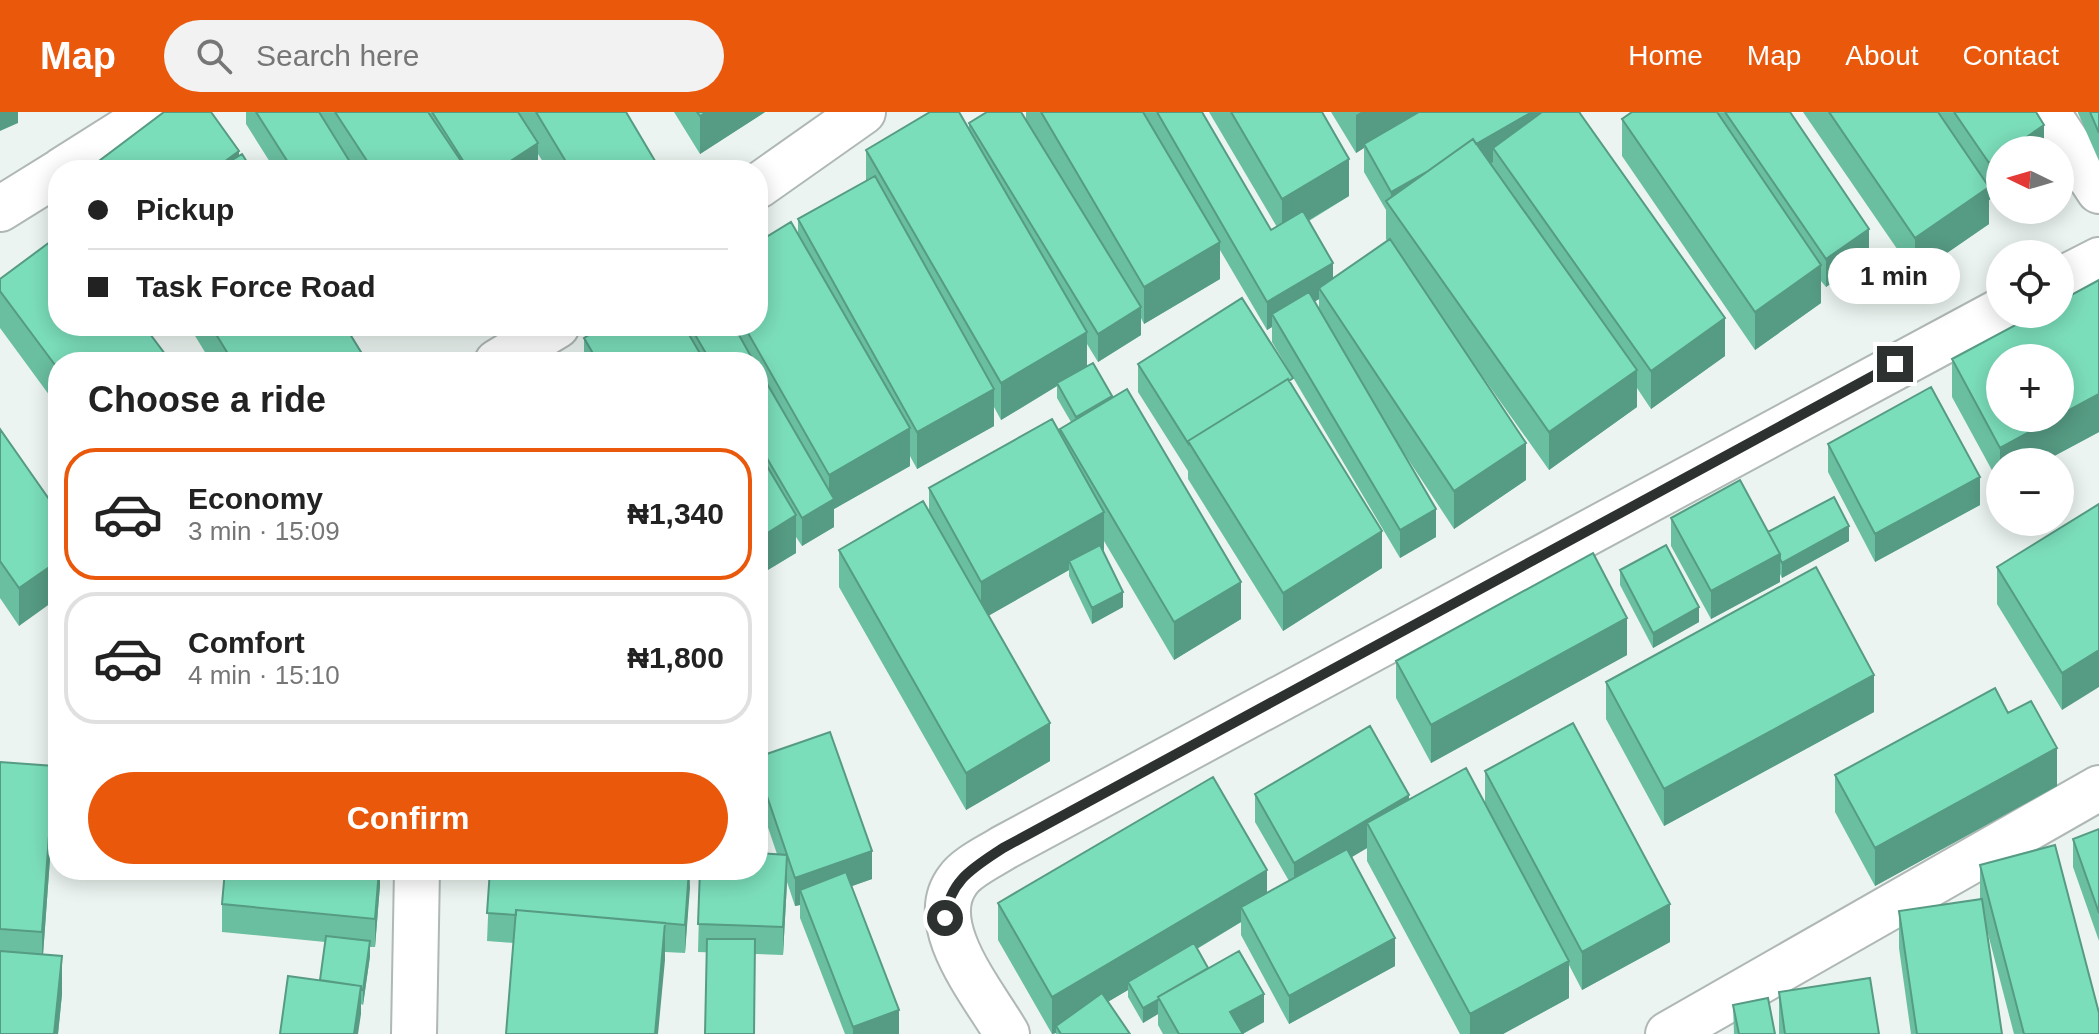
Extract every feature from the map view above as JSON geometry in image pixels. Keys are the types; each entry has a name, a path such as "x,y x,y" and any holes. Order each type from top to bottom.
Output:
{"street":[{"path":"78,160 154,112"},
{"path":"768,179 863,112"},
{"path":"2047,112 2099,191"},
{"path":"0,209 48,179"},
{"path":"2074,273 2099,260"},
{"path":"1007,1034 952,939 945,918 947,898 959,878 1003,848 1986,319"},
{"path":"514,352 540,336"},
{"path":"1668,1034 2099,788"},
{"path":"414,1034 417,880"}],"building":[{"path":"164,112 211,112 239,151 227,160 100,160"},
{"path":"256,112 319,112 349,160 287,160"},
{"path":"335,112 428,112 460,160 366,160"},
{"path":"432,112 518,112 538,143 512,160 463,160"},
{"path":"536,112 626,112 654,160 565,160"},
{"path":"930,112 959,112 1087,332 1001,383 866,150"},
{"path":"987,112 1021,112 1141,307 1098,334 969,123"},
{"path":"1041,112 1143,112 1220,242 1144,287"},
{"path":"1157,112 1202,112 1271,230 1303,211 1333,263 1267,302"},
{"path":"1231,112 1322,112 1349,159 1282,199"},
{"path":"1419,112 1532,112 1476,144 1473,139 1428,171 1391,192 1364,144"},
{"path":"1542,112 1579,112 1725,318 1651,371 1493,148"},
{"path":"1632,112 1717,112 1821,265 1755,312 1622,119"},
{"path":"1725,112 1790,112 1869,229 1826,259"},
{"path":"1829,112 1938,112 1986,183 1986,189 1915,238"},
{"path":"1954,112 2036,112 2044,125 2028,136 1986,136 1986,159"},
{"path":"2090,112 2099,112 2099,133"},
{"path":"1473,139 1637,370 1549,432 1386,201"},
{"path":"242,154 246,160 232,160"},
{"path":"875,176 994,389 917,432 798,219"},
{"path":"791,222 910,428 829,475 768,368 768,352 759,352 750,336 768,336 768,236"},
{"path":"1390,239 1526,443 1454,491 1319,288"},
{"path":"48,243 48,336 152,336 164,352 48,352 48,356 0,291 0,279"},
{"path":"2099,280 2099,394 2074,407 2074,344 1986,344 1986,422 1952,359 2010,328 2074,328 2074,293"},
{"path":"1309,292 1436,509 1400,530 1272,314"},
{"path":"1242,298 1293,378 1188,443 1138,364"},
{"path":"217,336 351,336 361,352 227,352"},
{"path":"690,336 699,352 592,352 584,338"},
{"path":"696,336 740,336 748,352 705,352"},
{"path":"1093,363 1112,396 1076,417 1057,383"},
{"path":"1288,379 1382,531 1283,593 1188,441"},
{"path":"768,385 834,499 802,518 768,460"},
{"path":"1931,387 1980,477 1875,534 1828,444"},
{"path":"1127,389 1241,582 1174,622 1060,429"},
{"path":"1052,419 1104,512 981,582 929,488"},
{"path":"0,429 48,498 48,568 19,588 0,561"},
{"path":"1991,432 2029,432 2000,448"},
{"path":"768,468 796,515 768,533"},
{"path":"1740,480 1780,554 1711,591 1671,518"},
{"path":"1834,497 1849,526 1782,563 1768,532"},
{"path":"923,501 1050,723 966,773 839,550"},
{"path":"2099,504 2099,650 2062,673 1997,567 2047,536 2074,536 2074,519"},
{"path":"1100,545 1123,592 1092,608 1069,561"},
{"path":"1666,545 1699,607 1653,633 1620,570"},
{"path":"1593,553 1627,618 1431,725 1396,661"},
{"path":"1816,567 1874,675 1664,789 1606,682"},
{"path":"1995,688 2008,713 2031,701 2057,748 1875,848 1835,775"},
{"path":"1573,723 1670,904 1582,952 1485,771"},
{"path":"1370,726 1409,795 1294,863 1255,794"},
{"path":"830,732 872,851 795,878 768,799 768,754"},
{"path":"0,762 48,766 48,849 42,932 0,929"},
{"path":"1466,768 1569,961 1470,1014 1367,823"},
{"path":"1213,777 1267,870 1052,997 998,903"},
{"path":"2099,829 2099,913 2073,839"},
{"path":"2055,845 2099,1013 2099,1034 2024,1034 1980,865"},
{"path":"1347,849 1395,938 1289,996 1241,907"},
{"path":"768,854 787,855 783,927 698,924 700,880 768,880"},
{"path":"846,872 899,1010 853,1027 800,890"},
{"path":"224,880 378,880 375,919 222,904"},
{"path":"489,880 688,880 685,925 516,910 516,915 487,913"},
{"path":"1982,899 2002,1034 1917,1034 1899,911"},
{"path":"516,910 665,923 655,1034 506,1034"},
{"path":"326,936 370,941 363,990 361,986 320,980"},
{"path":"707,939 755,939 754,1034 705,1034"},
{"path":"1194,943 1208,968 1143,1008 1128,982"},
{"path":"0,951 62,956 54,1034 0,1034"},
{"path":"1239,951 1264,994 1230,1012 1243,1034 1179,1034 1158,997"},
{"path":"288,976 361,986 354,1034 280,1034"},
{"path":"1870,978 1879,1034 1785,1034 1779,992"},
{"path":"1102,993 1130,1034 1061,1034 1056,1026"},
{"path":"1768,998 1775,1034 1739,1034 1733,1005"}],"route":[{"path":"945,918 947,898 959,878 1003,848 1895,364"}]}
